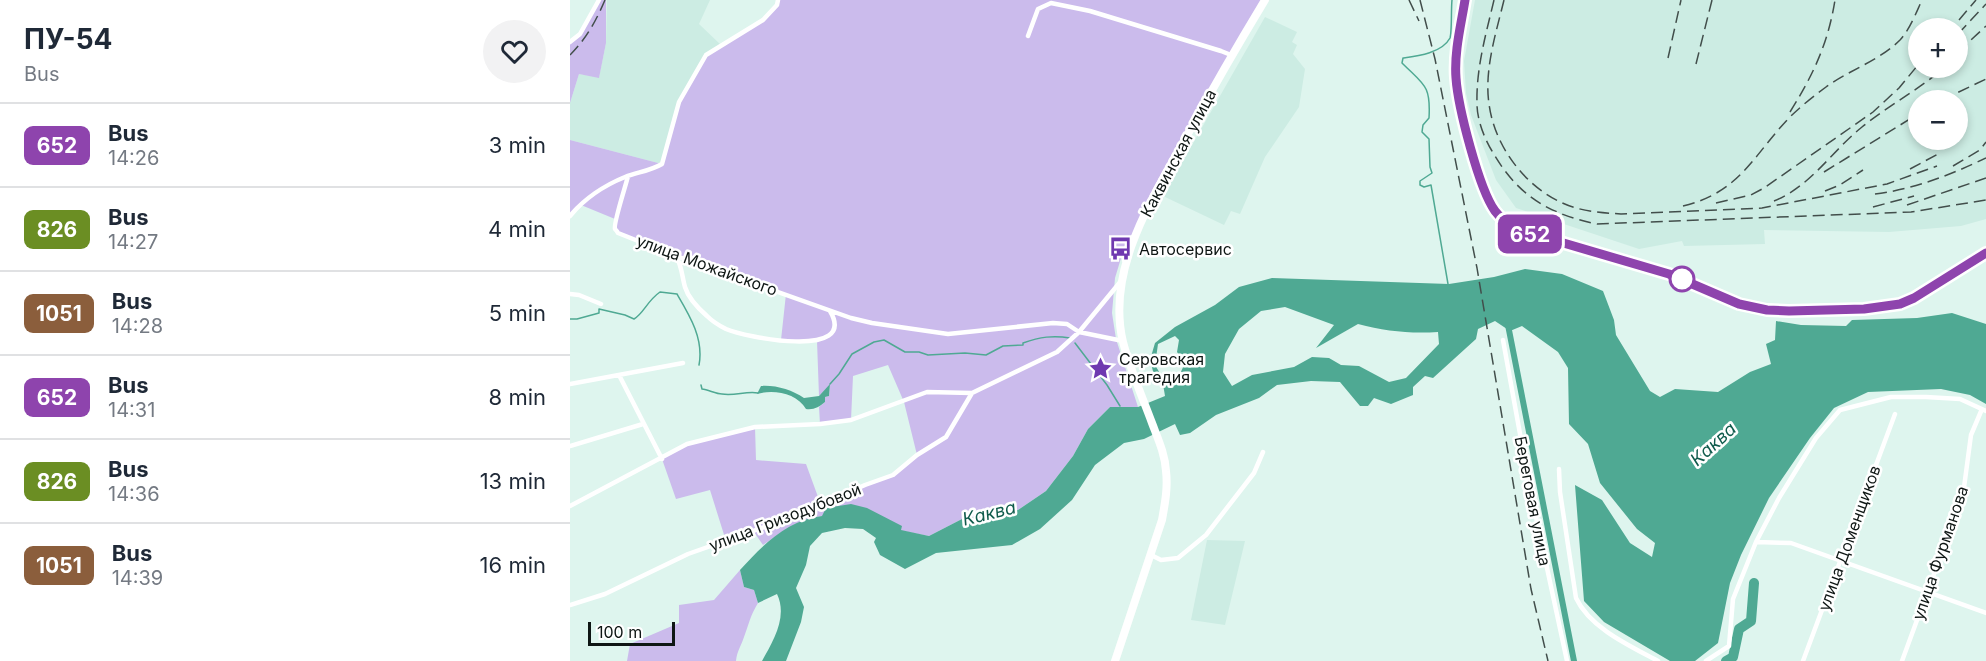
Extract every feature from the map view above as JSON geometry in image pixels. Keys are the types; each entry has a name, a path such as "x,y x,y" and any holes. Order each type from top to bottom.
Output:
{"main road":[{"name":"Каквинская улица","path":"1115,661 1151,555 1167,499 1167,471 1162,449 1136,383 1123,341 1119,315 1121,281 1134,240 1153,197 1264,0"},
{"path":"1465,0 1456,68 1461,109 1490,202 1500,217 1516,229 1682,279 1739,304 1767,310 1864,309 1900,304 1921,294 1986,253"}],"street":[{"path":"570,42 580,34 598,0"},
{"path":"570,216 596,192 628,176 651,170 662,164 680,102 706,55 763,20 777,5 778,0"},
{"path":"1028,36 1038,9 1051,3 1101,15 1231,56"},
{"name":"улица Можайского","path":"628,176 623,199 615,219 615,230 618,233 851,318 894,327 948,334 1053,323 1067,324 1079,332 1123,341"},
{"path":"676,256 689,295 708,318 726,329 749,336 817,341 828,337 834,328 834,318 829,310"},
{"path":"570,507 687,444 755,427 851,420 927,393 972,393 1057,352 1079,332 1121,281"},
{"path":"570,294 579,295 601,304"},
{"name":"Береговая улица","path":"1503,340 1530,489 1567,661"},
{"path":"570,384 683,363"},
{"path":"619,375 642,424 662,459"},
{"name":"улица Гризодубовой","path":"570,605 605,594 688,554 793,517 893,475 917,455 946,437 972,393"},
{"path":"1706,661 1729,646 1733,599 1756,542 1779,498 1816,438 1840,410 1891,397 1960,399 1984,410"},
{"name":"улица Фурманова","path":"1902,661 1963,495 1971,435 1984,410"},
{"name":"улица Доменщиков","path":"1803,661 1895,414"},
{"path":"570,446 642,424"},
{"path":"1151,555 1161,560 1178,558 1206,535 1254,473 1263,452"},
{"path":"1559,469 1560,492 1576,598 1582,611 1618,639 1658,661"},
{"path":"1756,542 1791,543 1986,613"}],"shaded area":[{"path":"599,0 606,0 606,43 599,78 579,74 570,103 570,42 580,34"},
{"path":"607,0 710,0 699,24 721,45 662,164 570,140 570,103 579,74 599,77 606,43"},
{"path":"778,0 1265,0 1137,232 1125,245 1115,278 1112,313 1116,339 1138,407 1110,407 1088,429 1073,456 1046,491 1018,510 962,519 929,536 822,516 798,523 763,545 754,532 726,541 710,490 676,499 662,459 687,444 755,427 756,460 806,464 821,505 893,475 917,455 904,402 888,365 853,376 851,420 820,424 819,407 825,402 825,397 829,396 830,385 819,396 817,341 781,340 786,294 618,233 615,219 581,205 570,216 570,140 662,164 679,102 706,55 763,20 777,5"},
{"path":"1475,0 1986,0 1986,219 1961,226 1889,232 1764,230 1765,244 1684,246 1682,241 1639,249 1516,208 1496,180 1471,115 1466,93 1464,61"},
{"path":"1265,17 1297,32 1292,42 1297,45 1293,54 1305,69 1299,107 1265,157 1240,214 1231,211 1224,225 1163,196"},
{"path":"1207,540 1245,541 1225,625 1191,620"},
{"path":"740,570 744,587 754,590 758,603 751,616 736,661 627,661 630,644 679,623 679,605 714,600"}],"water":[{"name":"Каква","path":"1525,269 1562,274 1603,291 1614,320 1616,335 1650,391 1660,397 1675,389 1718,392 1750,372 1771,364 1766,344 1775,340 1776,321 1801,325 1846,326 1852,320 1917,318 1952,313 1986,324 1986,404 1970,395 1941,389 1868,392 1834,408 1810,438 1769,498 1730,583 1718,643 1695,661 1670,661 1604,622 1584,601 1575,485 1602,500 1630,543 1652,557 1655,543 1637,529 1600,483 1588,444 1569,424 1568,368 1558,352 1522,326 1510,331 1495,321 1478,329 1476,339 1433,378 1425,376 1413,387 1413,395 1391,404 1374,398 1368,406 1360,406 1340,382 1311,381 1277,385 1259,398 1216,415 1190,433 1180,435 1175,424 1144,439 1124,443 1095,465 1072,500 1040,529 1012,545 936,553 905,569 880,555 874,542 876,538 863,529 845,528 822,533 810,546 806,565 796,588 804,607 801,622 786,661 762,661 778,629 780,603 777,594 758,603 754,590 744,587 740,570 776,535 809,518 822,516 826,508 851,504 867,508 902,526 901,530 929,536 962,519 1018,510 1046,491 1073,456 1088,429 1110,407 1138,407 1165,396 1163,384 1154,375 1150,360 1155,343 1175,327 1215,305 1239,287 1272,278 1449,284 1494,277","holes":["1285,307 1334,325 1316,348 1358,324 1417,333 1438,332 1439,344 1406,378 1389,382 1359,366 1341,365 1329,358 1312,357 1294,367 1252,375 1232,386 1223,372 1225,354 1239,329 1261,311","1175,336 1179,340 1177,352 1185,363 1179,376 1164,380 1155,365 1158,344"]},
{"path":"830,384 829,396 825,397 825,402 812,409 806,409 797,399 777,392 757,394 761,386 772,386 804,398 819,396"}],"waterway":[{"path":"1448,284 1431,185 1424,187 1420,185 1420,181 1432,173 1429,139 1422,132 1423,125 1429,118 1429,99 1421,81 1402,63 1403,58 1436,50 1450,38 1452,0"},
{"path":"570,319 599,313 599,309 634,319 660,292 677,294 698,337 699,365"},
{"path":"1508,325 1574,661"},
{"path":"830,384 852,354 874,342 884,340 905,352 919,352 928,355 965,353 986,355 1003,346 1023,345 1023,343 1041,338 1070,338"},
{"path":"1075,343 1120,406"},
{"path":"701,385 702,389 720,394 758,393"},
{"path":"1726,661 1733,657 1739,629 1751,621 1754,583"}],"railway":[{"path":"570,55 590,29 605,0"},
{"path":"1409,0 1419,21"},
{"path":"1420,0 1435,59 1477,268 1531,589 1548,661"},
{"path":"1494,0 1478,77 1478,116 1486,140 1512,180 1536,200 1563,215 1597,224 1911,212 1986,200"},
{"path":"1504,0 1488,78 1489,104 1493,121 1507,154 1518,168 1530,182 1560,202 1576,208 1621,214 1762,208 1887,184 1937,166"},
{"path":"1668,58 1681,0"},
{"path":"1696,64 1712,0"},
{"path":"1790,112 1818,59 1828,31 1835,0"},
{"path":"1683,206 1703,200 1733,182 1803,105 1821,90 1892,47 1907,31 1922,0"},
{"path":"1961,18 1976,0"},
{"path":"1968,23 1986,4"},
{"path":"1968,43 1986,26"},
{"path":"1716,203 1751,195 1764,188 1873,112 1908,77"},
{"path":"1774,201 1799,187 1862,127 1932,78"},
{"path":"1963,90 1986,79"},
{"path":"1824,172 1908,120"},
{"path":"1953,166 1980,150 1986,142"},
{"path":"1910,169 1938,154"},
{"path":"1875,194 1904,189 1932,180 1986,158"},
{"path":"1825,191 1840,185 1863,170"},
{"path":"1907,205 1986,178"},
{"path":"1873,207 1914,196"}],"bus line":[{"name":"652","path":"1465,0 1456,57 1456,79 1461,109 1484,190 1495,211 1516,229 1669,274 1739,304 1767,310 1826,312 1900,304 1914,298 1986,253"}],"place":[{"name":"Автосервис","path":"1121,249"},
{"name":"Серовская трагедия","path":"1101,368"}]}
